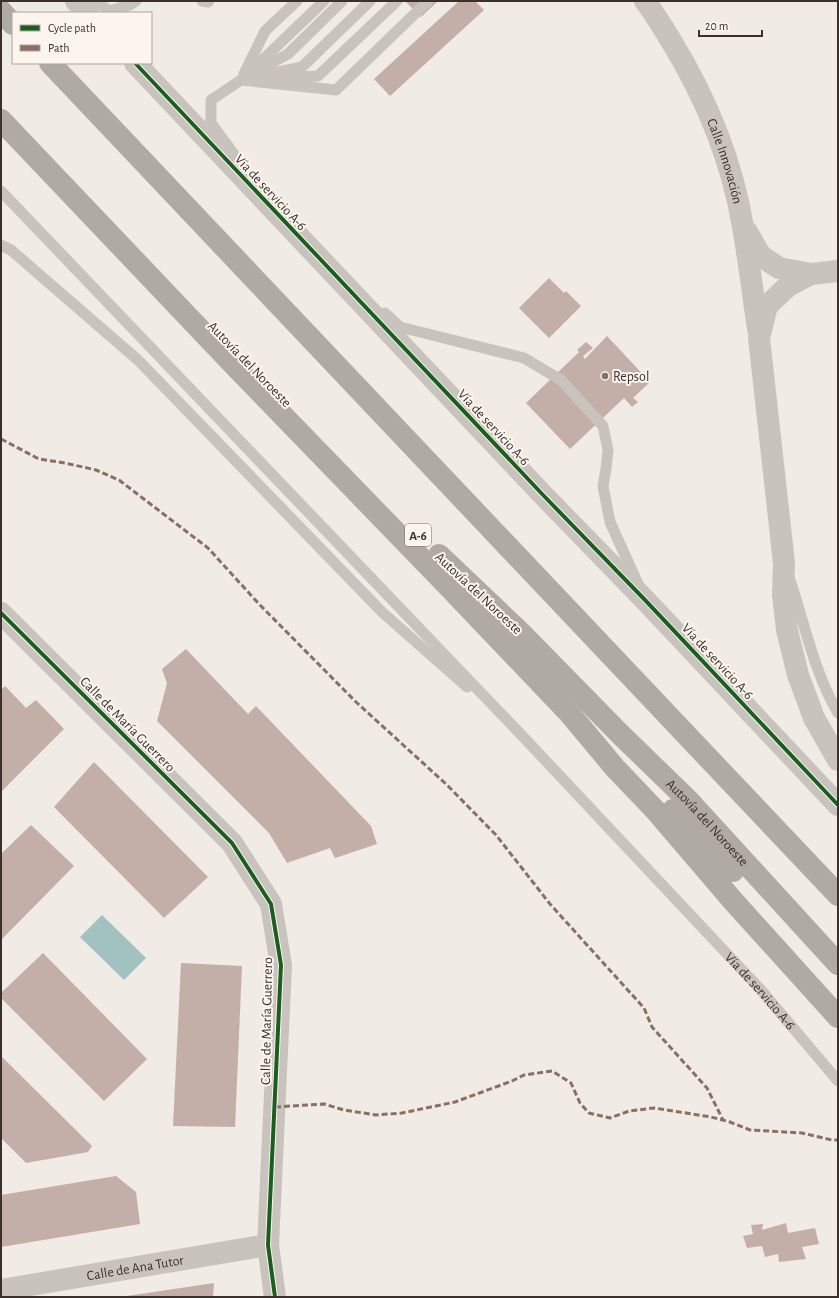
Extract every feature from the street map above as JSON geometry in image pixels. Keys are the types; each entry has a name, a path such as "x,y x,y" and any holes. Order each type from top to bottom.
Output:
{"highway":[{"path":"1,11 12,23"},
{"path":"51,64 838,895"},
{"name":"Autovía del Noroeste","path":"1,103 213,326 400,519 520,632 620,734 688,800 838,964"},
{"path":"1,120 231,362 570,714 734,902 838,1018"},
{"path":"570,714 628,763 828,970 838,976"}],"street":[{"path":"76,1 87,12"},
{"name":"Calle Innovación","path":"645,1 681,58 702,97 721,143 733,181 743,226 759,338 784,563 782,595 787,630 798,675 814,718 838,760"},
{"name":"Vía de servicio A-6","path":"136,64 838,805"},
{"path":"743,226 761,256 779,268 811,274 838,272"},
{"path":"759,338 767,306 788,286 811,274"},
{"name":"Calle de María Guerrero","path":"1,613 232,843 271,904 281,965 268,1245 276,1297"},
{"name":"Calle de Ana Tutor","path":"1,1290 268,1245"}],"lane":[{"path":"96,1 109,11 130,5 136,1"},
{"path":"202,1 209,1"},
{"path":"241,80 265,31 297,1"},
{"path":"241,80 324,1"},
{"path":"342,1 288,54 241,80 212,100 211,123 289,227 400,327 524,358 561,380 603,426 608,450 603,486 610,522 646,601"},
{"path":"241,80 302,67 370,1"},
{"path":"241,80 318,76 397,1"},
{"path":"241,80 336,90 428,1"},
{"name":"Vía de servicio A-6","path":"1,192 529,743 761,990 838,1081"},
{"path":"1,245 11,250 138,360 382,612 529,743"},
{"path":"784,563 809,646 838,713"}],"water":[{"path":"102,915 146,958 124,980 80,937"}],"building":[{"path":"405,1 438,1 421,17"},
{"path":"459,1 475,1 484,10 390,96 374,79"},
{"path":"549,278 564,293 566,291 581,306 549,338 519,308"},
{"path":"607,336 650,382 633,398 638,402 632,407 624,398 570,449 526,403 579,352 577,350 586,342 593,348 583,356 585,359"},
{"path":"186,649 248,714 256,706 371,826 377,844 335,858 330,848 287,863 269,833 157,721 167,683 162,669"},
{"path":"5,686 26,708 36,700 64,729 1,792 1,690"},
{"path":"94,762 208,877 164,918 54,807"},
{"path":"31,825 74,866 1,940 1,854"},
{"path":"43,953 147,1059 104,1101 1,998 1,993"},
{"path":"181,963 242,966 235,1127 173,1126"},
{"path":"1,1056 92,1146 88,1152 26,1163 1,1138"},
{"path":"116,1176 136,1192 140,1224 1,1247 1,1195"},
{"path":"786,1223 788,1233 815,1228 819,1244 802,1247 806,1259 779,1262 778,1254 765,1257 762,1246 747,1248 743,1236 753,1234 751,1225 763,1224 762,1230"},
{"path":"214,1283 213,1297 127,1297 127,1296"}],"marked path":[{"path":"1,439 39,459 96,470 119,480 208,548 259,604 356,702 446,784 496,835 550,904 644,1008 652,1027 707,1088 723,1120"},
{"path":"275,1107 324,1104 344,1110 376,1115 402,1113 455,1102 512,1081 524,1075 552,1071 571,1083 580,1103 589,1113 610,1118 629,1111 654,1108 711,1117 730,1122 750,1130 802,1133 838,1140"}],"cycle path":[{"path":"136,64 838,805"},
{"path":"1,613 232,843 271,904 281,965 268,1245 275,1297"}],"place":[{"name":"Repsol","path":"605,376"}]}
